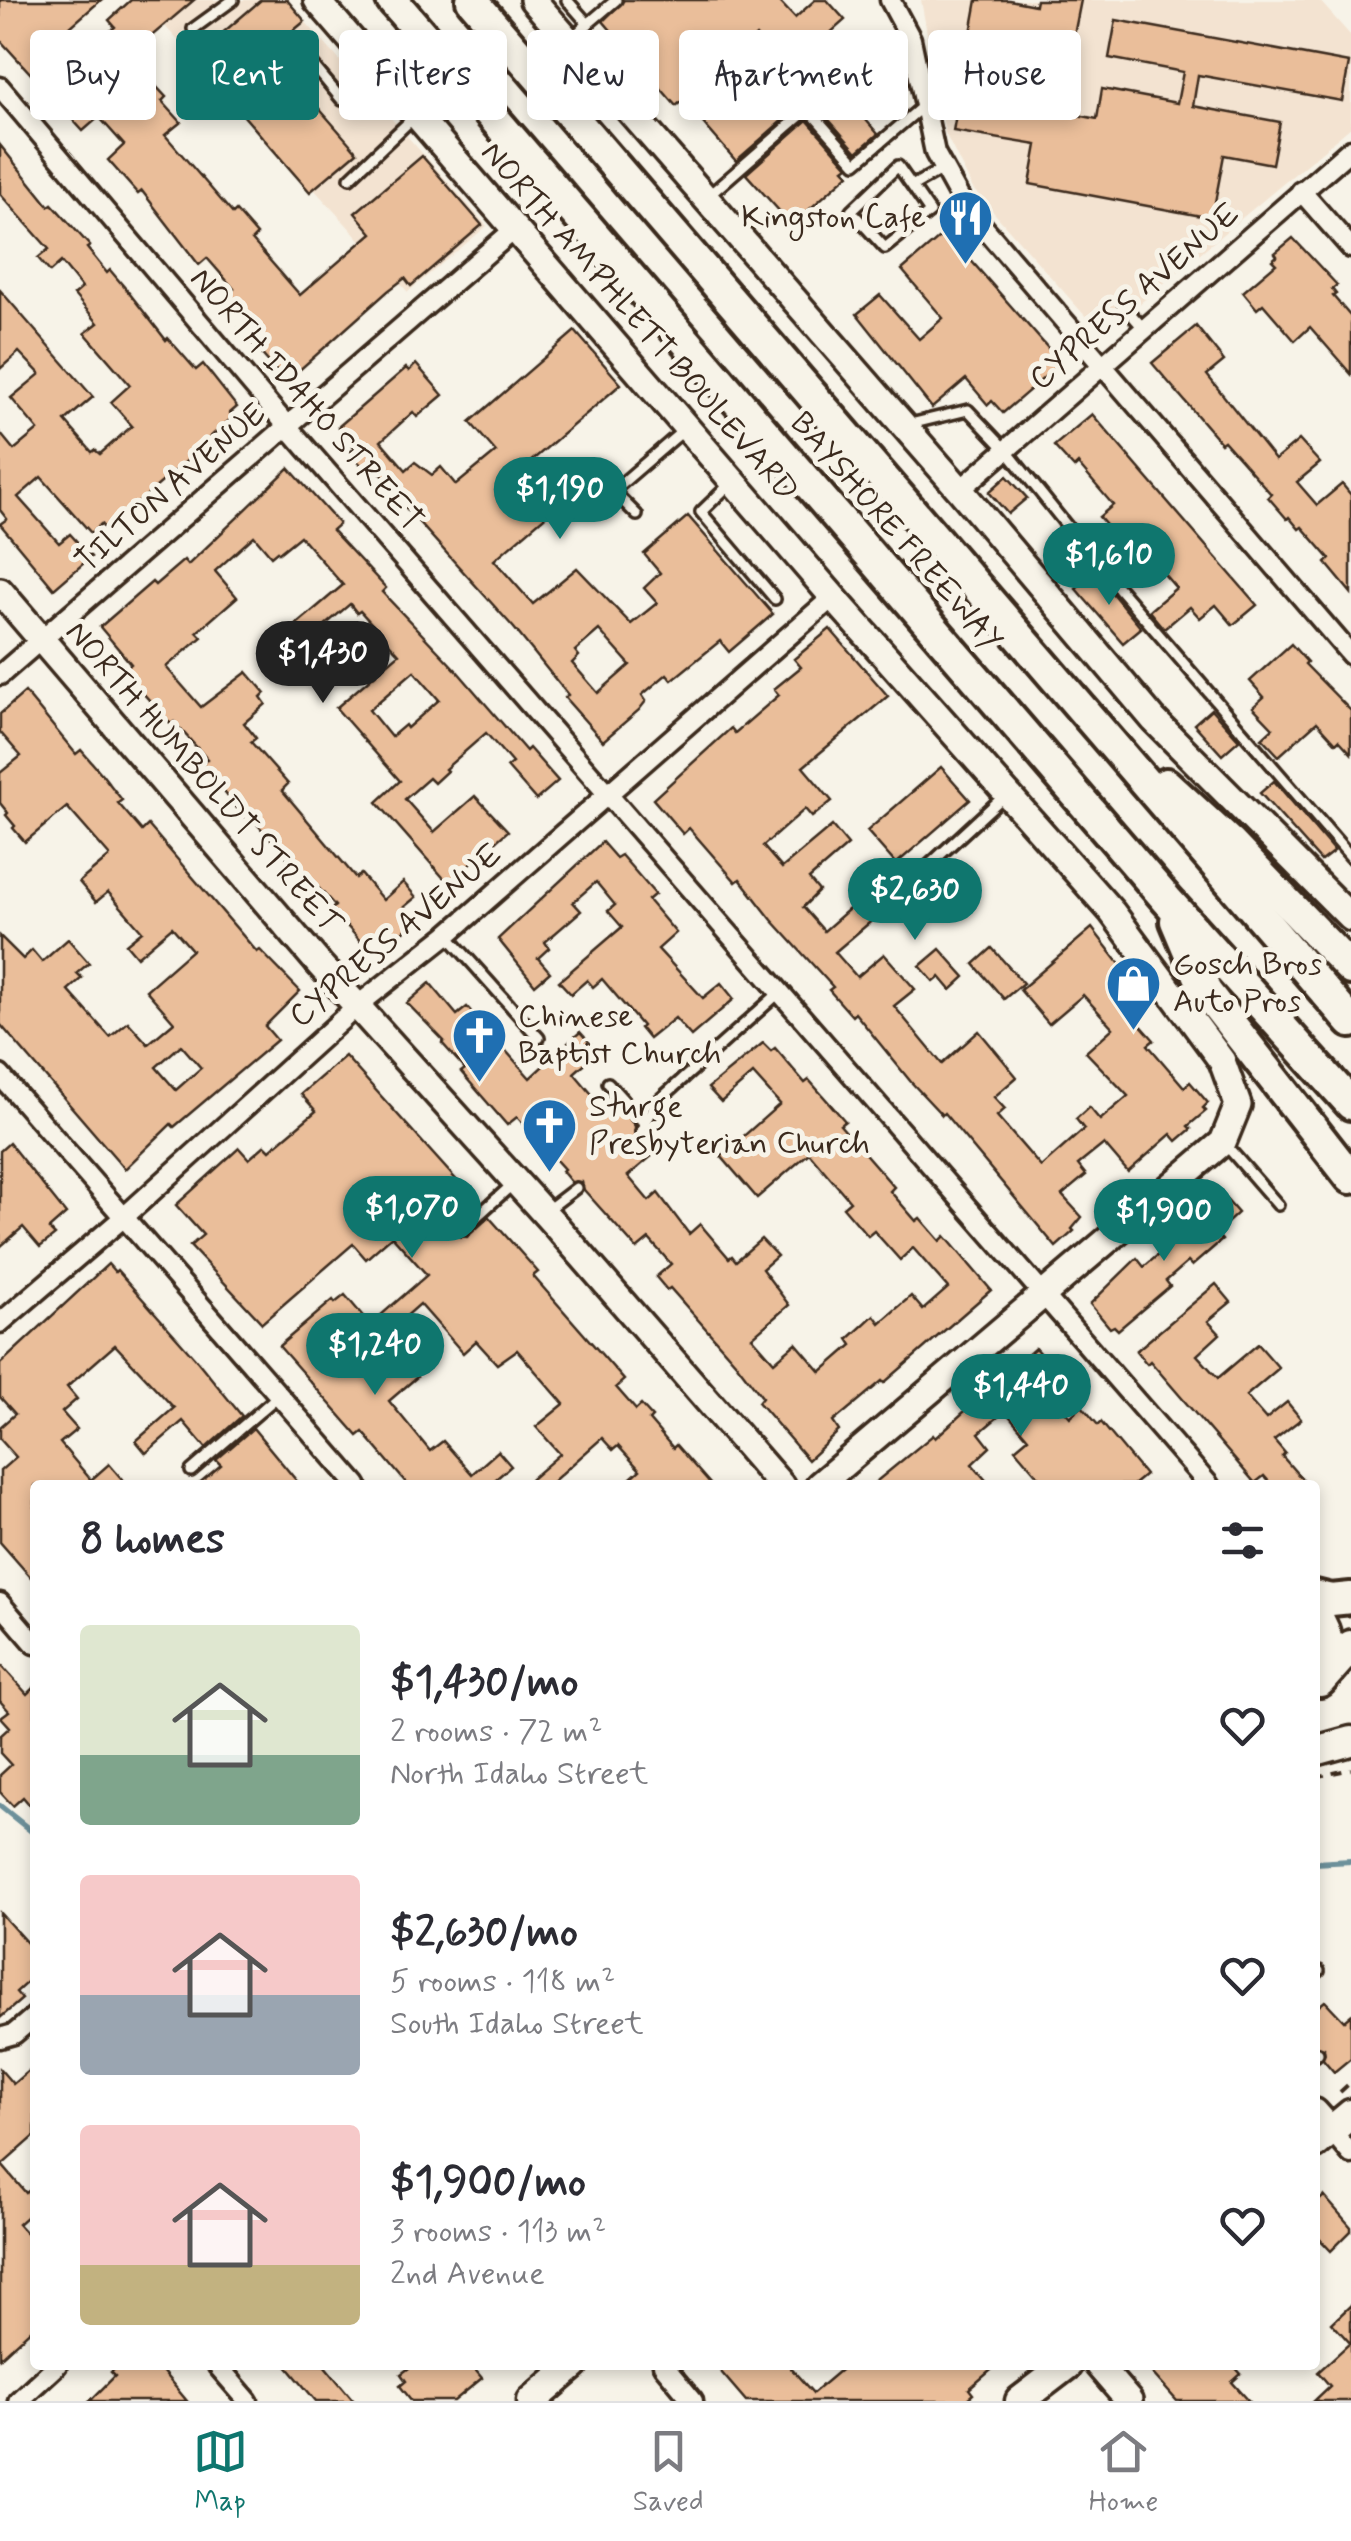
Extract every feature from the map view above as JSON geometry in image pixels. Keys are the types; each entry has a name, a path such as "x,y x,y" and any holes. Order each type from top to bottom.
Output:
{"highway":[{"name":"BAYSHORE FREEWAY","path":"392,0 1166,900 1351,1104"},
{"name":"BAYSHORE FREEWAY","path":"472,0 1351,1022"},
{"path":"1070,698 1230,843 1351,970"},
{"path":"1166,900 1206,992 1351,1178"},
{"path":"1320,1597 1351,1598"},
{"path":"1320,1680 1351,1646"}],"main road":[{"path":"1320,1624 1329,1645 1326,1670 1320,1679"},
{"path":"1320,1750 1351,1741"},
{"path":"532,2401 568,2370"},
{"path":"1022,2400 1045,2370"},
{"path":"1022,2400 1061,2370"}],"street":[{"name":"NORTH AMPHLETT BOULEVARD","path":"317,0 343,30"},
{"path":"533,0 559,30"},
{"path":"890,0 911,39 935,152 962,202 1351,655"},
{"name":"NORTH IDAHO STREET","path":"0,87 288,427 1204,1480"},
{"name":"NORTH AMPHLETT BOULEVARD","path":"421,120 833,598 1112,912 1222,1061 1238,1105 1223,1142"},
{"path":"637,120 960,490 1154,720 1351,918"},
{"name":"CYPRESS AVENUE","path":"960,490 1351,149"},
{"path":"1301,191 1351,248"},
{"name":"TILTON AVENUE","path":"0,675 516,228"},
{"name":"NORTH HUMBOLDT STREET","path":"0,591 358,1006 778,1480"},
{"name":"CYPRESS AVENUE","path":"0,1323 358,1006 447,935 833,598"},
{"path":"0,1076 354,1480"},
{"path":"825,1480 1223,1142"},
{"path":"0,1603 7,1624 30,1640"},
{"path":"0,2038 14,2034 30,2020"},
{"path":"1329,2120 1351,2154"},
{"path":"18,2401 52,2370"},
{"path":"221,2370 248,2401"},
{"path":"667,2370 694,2401"},
{"path":"1102,2370 1129,2401"}],"lane":[{"path":"192,28 233,0"},
{"path":"567,0 588,24"},
{"path":"580,30 616,0"},
{"path":"319,72 339,96"},
{"path":"706,199 808,110 856,163 925,104"},
{"path":"350,178 410,120"},
{"path":"898,166 912,186 930,212 884,248 850,211 898,166"},
{"path":"912,186 944,168"},
{"path":"1124,306 1144,328"},
{"path":"903,425 968,410 1351,857"},
{"path":"637,515 613,491 687,427"},
{"path":"733,480 702,512 774,599"},
{"path":"927,867 1007,794"},
{"path":"447,935 539,1038"},
{"path":"608,1084 643,1128 656,1103 780,992"},
{"path":"1223,1142 1278,1205"},
{"path":"462,1230 516,1181"},
{"path":"544,1212 576,1188"},
{"path":"191,1471 279,1395"}],"path":[{"path":"1320,1777 1351,1769"},
{"path":"1329,2120 1351,2082"}],"shaded area":[{"path":"141,0 286,0 313,30 176,30 176,38"},
{"path":"921,0 1319,0 1351,36 1351,127 1102,335 973,189 945,133 943,120 1081,120 1081,30 928,30 928,39"},
{"path":"319,37 339,60 339,120 393,120 487,226 408,292 251,120 319,120"}],"building":[{"path":"0,0 101,0 67,30 30,30 30,73 0,40"},
{"path":"131,0 194,0 156,32 112,30 115,27 109,20"},
{"path":"261,0 287,0 305,21 294,30 226,30"},
{"path":"624,0 778,0 795,18 815,0 827,0 845,20 834,30 679,30 676,106 659,86 659,30 611,30 603,21"},
{"path":"977,0 1035,5 1036,0 1081,0 1075,30 972,30"},
{"path":"1116,20 1349,63 1342,101 1198,75 1193,106 1280,122 1272,164 1224,155 1212,218 1030,184 1037,145 953,131 955,120 1081,120 1081,116 1097,119 1102,89 1177,103 1183,72 1109,58"},
{"path":"156,86 166,97 162,101 181,122 165,135 233,214 236,211 257,235 252,240 300,295 372,233 355,213 422,156 482,225 411,286 405,278 388,291 286,382 239,328 248,321 226,296 234,289 207,258 199,265 142,191 138,194 108,160 124,145 102,120 156,120"},
{"path":"319,108 357,152 310,192 247,120 319,120"},
{"path":"73,120 96,120 83,131"},
{"path":"700,120 783,120 736,161"},
{"path":"807,120 848,166 844,169 849,174 792,225 746,174"},
{"path":"829,120 866,120 878,134 857,152"},
{"path":"0,145 49,206 52,204 90,246 87,248 107,273 110,270 166,340 196,370 203,364 237,407 230,413 233,417 212,439 111,526 104,528 101,524 91,533 41,477 18,497 59,543 70,534 91,557 54,589 0,524 7,519 0,510 0,433 14,450 38,430 11,398 40,374 19,352 0,369 0,290 93,397 65,421 92,452 100,454 132,426 111,402 130,385 85,333 98,323 74,295 82,288 61,262 50,272 38,258 49,249 0,194"},
{"path":"946,232 1061,363 1003,413 992,401 988,405 966,379 932,408 857,314 880,295 919,339 943,318 902,270"},
{"path":"1293,238 1337,285 1332,289 1336,294 1333,296 1351,317 1351,374 1310,327 1295,341 1263,304 1257,309 1243,292 1276,264 1272,260 1277,256 1275,253"},
{"path":"1196,326 1224,361 1207,375 1275,460 1299,440 1320,463 1297,482 1317,505 1342,484 1351,495 1351,593 1326,563 1330,559 1302,527 1299,529 1287,519 1268,497 1271,494 1152,363"},
{"path":"575,331 621,384 515,475 549,513 494,560 533,604 577,568 631,624 657,603 644,588 660,573 644,554 688,516 773,614 729,652 720,641 672,680 667,674 642,695 646,701 639,710 603,741 565,698 568,695 514,628 396,497 399,494 378,470 372,475 356,460 351,451 355,448 338,427 406,368 409,371 416,364 443,395 417,417 413,412 381,441 406,470 415,462 432,475 441,467 456,485 496,452 470,422","holes":["599,630 630,665 598,693 572,663 579,656 575,651"]},
{"path":"1092,414 1257,605 1233,625 1216,605 1200,618 1190,607 1164,629 1149,611 1176,588 1150,558 1123,581 1107,562 1125,547 1099,517 1113,505 1078,464 1074,468 1054,446"},
{"path":"289,468 339,524 332,530 386,588 382,592 558,781 536,800 507,767 512,763 486,733 434,783 429,778 405,799 434,832 475,796 508,831 448,883 377,802 400,781 336,708 399,654 350,604 324,626 337,640 303,670 278,640 343,585 300,536 271,556 254,536 215,571 237,597 197,632 202,637 166,667 201,707 247,672 265,693 261,697 266,704 244,723 256,738 251,742 288,784 282,790 356,878 361,874 383,900 403,882 416,897 404,907 412,924 392,942 385,942 375,932 362,943 315,884 248,814 244,817 202,764 207,759 174,722 171,724 140,690 136,693 120,674 131,664 100,627 152,582 155,585 184,560 188,565","holes":["414,671 439,700 391,737 369,710"]},
{"path":"1007,476 1027,498 1008,514 989,492"},
{"path":"1095,573 1141,628 1123,643 1076,589"},
{"path":"830,629 888,696 803,767 832,801 812,817 805,809 763,846 782,868 832,826 848,845 809,879 819,891 803,907 824,931 881,881 903,906 888,919 882,912 835,952 857,977 884,954 915,989 894,1006 942,1064 979,1031 1017,1077 994,1097 1005,1109 997,1116 1041,1167 1084,1129 1076,1119 1089,1107 1100,1120 1128,1096 1086,1052 1113,1028 1083,995 1049,1024 1020,990 1092,928 1147,999 1130,1013 1154,1040 1148,1045 1184,1087 1190,1082 1208,1103 1203,1108 1206,1111 1188,1126 1191,1129 1177,1141 1171,1134 1128,1172 1104,1144 1078,1165 1086,1175 1062,1195 1082,1217 1074,1231 1056,1247 944,1113 911,1082 855,1013 852,1016 829,990 833,987 740,879 736,882 689,828 683,834 653,799 731,728 735,733 779,695 774,689 801,667 794,659"},
{"path":"1291,644 1351,711 1351,753 1317,722 1279,756 1262,738 1273,728 1253,707 1264,697 1250,681"},
{"path":"25,692 76,754 81,750 101,773 122,800 118,803 142,831 148,825 257,952 260,950 300,991 265,1026 277,1040 174,1127 171,1124 125,1169 0,1024 0,936 23,959 32,950 42,962 68,939 89,963 77,973 82,978 68,990 110,1037 128,1022 148,1044 174,1022 146,990 192,950 172,927 137,957 126,944 142,931 108,892 96,902 79,882 110,856 67,807 25,842 13,828 0,803 0,773 21,756 0,732 0,714","holes":["181,1045 201,1068 176,1090 156,1067"]},
{"path":"1211,709 1239,740 1222,755 1194,724"},
{"path":"941,767 970,800 896,864 867,831"},
{"path":"1274,781 1334,851 1321,861 1260,793"},
{"path":"602,842 616,858 621,855 655,894 648,900 676,933 658,949 703,998 721,983 734,999 691,1036 675,1018 649,1039 602,979 593,987 587,980 571,994 559,981 622,927 608,911 615,905 596,882 573,902 581,911 545,942 549,948 538,958 550,972 535,985 498,939"},
{"path":"992,948 1023,983 1004,999 974,964"},
{"path":"940,949 965,977 951,990 940,977 934,982 920,966"},
{"path":"430,983 457,1015 467,1007 530,1078 580,1032 598,1052 574,1073 596,1099 603,1093 626,1115 635,1126 635,1137 653,1155 628,1176 649,1201 658,1193 689,1234 700,1224 729,1258 732,1256 736,1261 761,1239 777,1256 762,1269 789,1305 752,1337 774,1362 796,1343 821,1372 852,1345 848,1339 874,1315 880,1323 911,1296 923,1310 948,1288 913,1248 900,1260 874,1231 868,1236 843,1207 850,1201 809,1153 757,1198 721,1156 780,1104 753,1074 721,1102 708,1088 763,1043 771,1051 775,1048 805,1083 809,1080 845,1121 840,1125 894,1187 890,1191 916,1221 920,1218 940,1241 945,1236 991,1290 833,1422 839,1431 808,1460 758,1402 762,1397 736,1363 656,1277 671,1264 649,1239 637,1249 584,1190 582,1182 571,1182 517,1117 507,1125 461,1072 465,1069 444,1041 407,1003"},
{"path":"345,1056 478,1204 456,1225 455,1235 467,1237 489,1217 538,1272 533,1276 624,1380 616,1387 636,1410 641,1405 673,1448 676,1445 707,1480 629,1480 640,1470 618,1446 613,1450 602,1438 555,1480 530,1480 560,1454 536,1427 564,1404 517,1350 497,1364 476,1341 463,1353 420,1304 385,1335 373,1322 427,1275 392,1236 366,1259 353,1244 262,1323 190,1246 203,1235 176,1205 239,1148 249,1159 265,1145 270,1150 316,1111 301,1094"},
{"path":"9,1143 66,1214 49,1229 55,1235 40,1247 23,1227 0,1247 0,1151"},
{"path":"1217,1189 1238,1213 1216,1233 1222,1240 1192,1266 1188,1262 1166,1281 1170,1286 1118,1330 1110,1328 1090,1304 1137,1258 1144,1267 1172,1243 1199,1216 1194,1210"},
{"path":"108,1264 194,1357 242,1416 206,1448 183,1421 146,1453 136,1441 174,1408 115,1345 67,1387 77,1399 62,1412 77,1429 60,1443 91,1480 30,1480 30,1576 0,1542 0,1471 16,1457 0,1439 0,1427 15,1414 0,1397 0,1364"},
{"path":"1216,1284 1231,1302 1208,1321 1220,1334 1197,1355 1218,1378 1258,1344 1279,1368 1246,1396 1266,1419 1287,1402 1301,1419 1274,1440 1303,1480 1268,1480 1264,1476 1252,1480 1150,1361 1147,1364 1136,1351"},
{"path":"345,1295 379,1335 355,1356 376,1379 401,1358 417,1377 389,1401 430,1451 443,1441 472,1474 498,1451 511,1466 495,1480 404,1480 363,1432 358,1436 279,1346 333,1300 335,1303"},
{"path":"1035,1348 1056,1372 1042,1384 1070,1417 1082,1406 1098,1425 1101,1422 1145,1475 1139,1480 1033,1480 1038,1476 1015,1449 1028,1438 1005,1411 979,1433 990,1447 972,1464 986,1480 878,1480 933,1435 935,1438"},
{"path":"253,1428 296,1480 203,1480 221,1465 216,1460"},
{"path":"109,1464 123,1480 91,1480"},
{"path":"0,1664 27,1694 30,1691 30,1805 23,1797 13,1806 0,1792 0,1775 11,1765 0,1753 0,1736 10,1727 1,1717 9,1711 0,1701"},
{"path":"0,1913 30,1942 30,1979 16,1992 22,1999 0,2018"},
{"path":"1325,2001 1344,2021 1351,2015 1351,2058 1334,2072 1323,2059 1324,2048 1320,2047 1320,2005"},
{"path":"0,2069 13,2084 30,2069 30,2140 2,2165 26,2193 30,2190 30,2213 18,2224 30,2237 30,2331 0,2358"},
{"path":"1324,2196 1351,2227 1331,2251 1320,2239 1320,2200"},
{"path":"1351,2305 1351,2401 1314,2401 1330,2386 1318,2372 1350,2343 1332,2323"},
{"path":"161,2370 187,2401 90,2401 115,2376 111,2372"},
{"path":"290,2370 328,2370 354,2401 316,2401"},
{"path":"406,2370 475,2370 482,2378 454,2401 412,2401 400,2386 406,2381 401,2374"},
{"path":"719,2370 792,2370 813,2393 840,2370 991,2370 969,2389 973,2394 965,2401 746,2401"},
{"path":"1149,2370 1237,2370 1241,2374 1232,2382 1249,2401 1177,2401"}],"waterway":[{"path":"0,1806 30,1830"},
{"path":"1320,1863 1351,1861"}],"place":[{"name":"Kingston Cafe","path":"965,267"},
{"name":"Gosch Bros Auto Pros","path":"1134,1032"},
{"name":"Chinese Baptist Church","path":"479,1084"},
{"name":"Sturge Presbyterian Church","path":"550,1174"}]}
